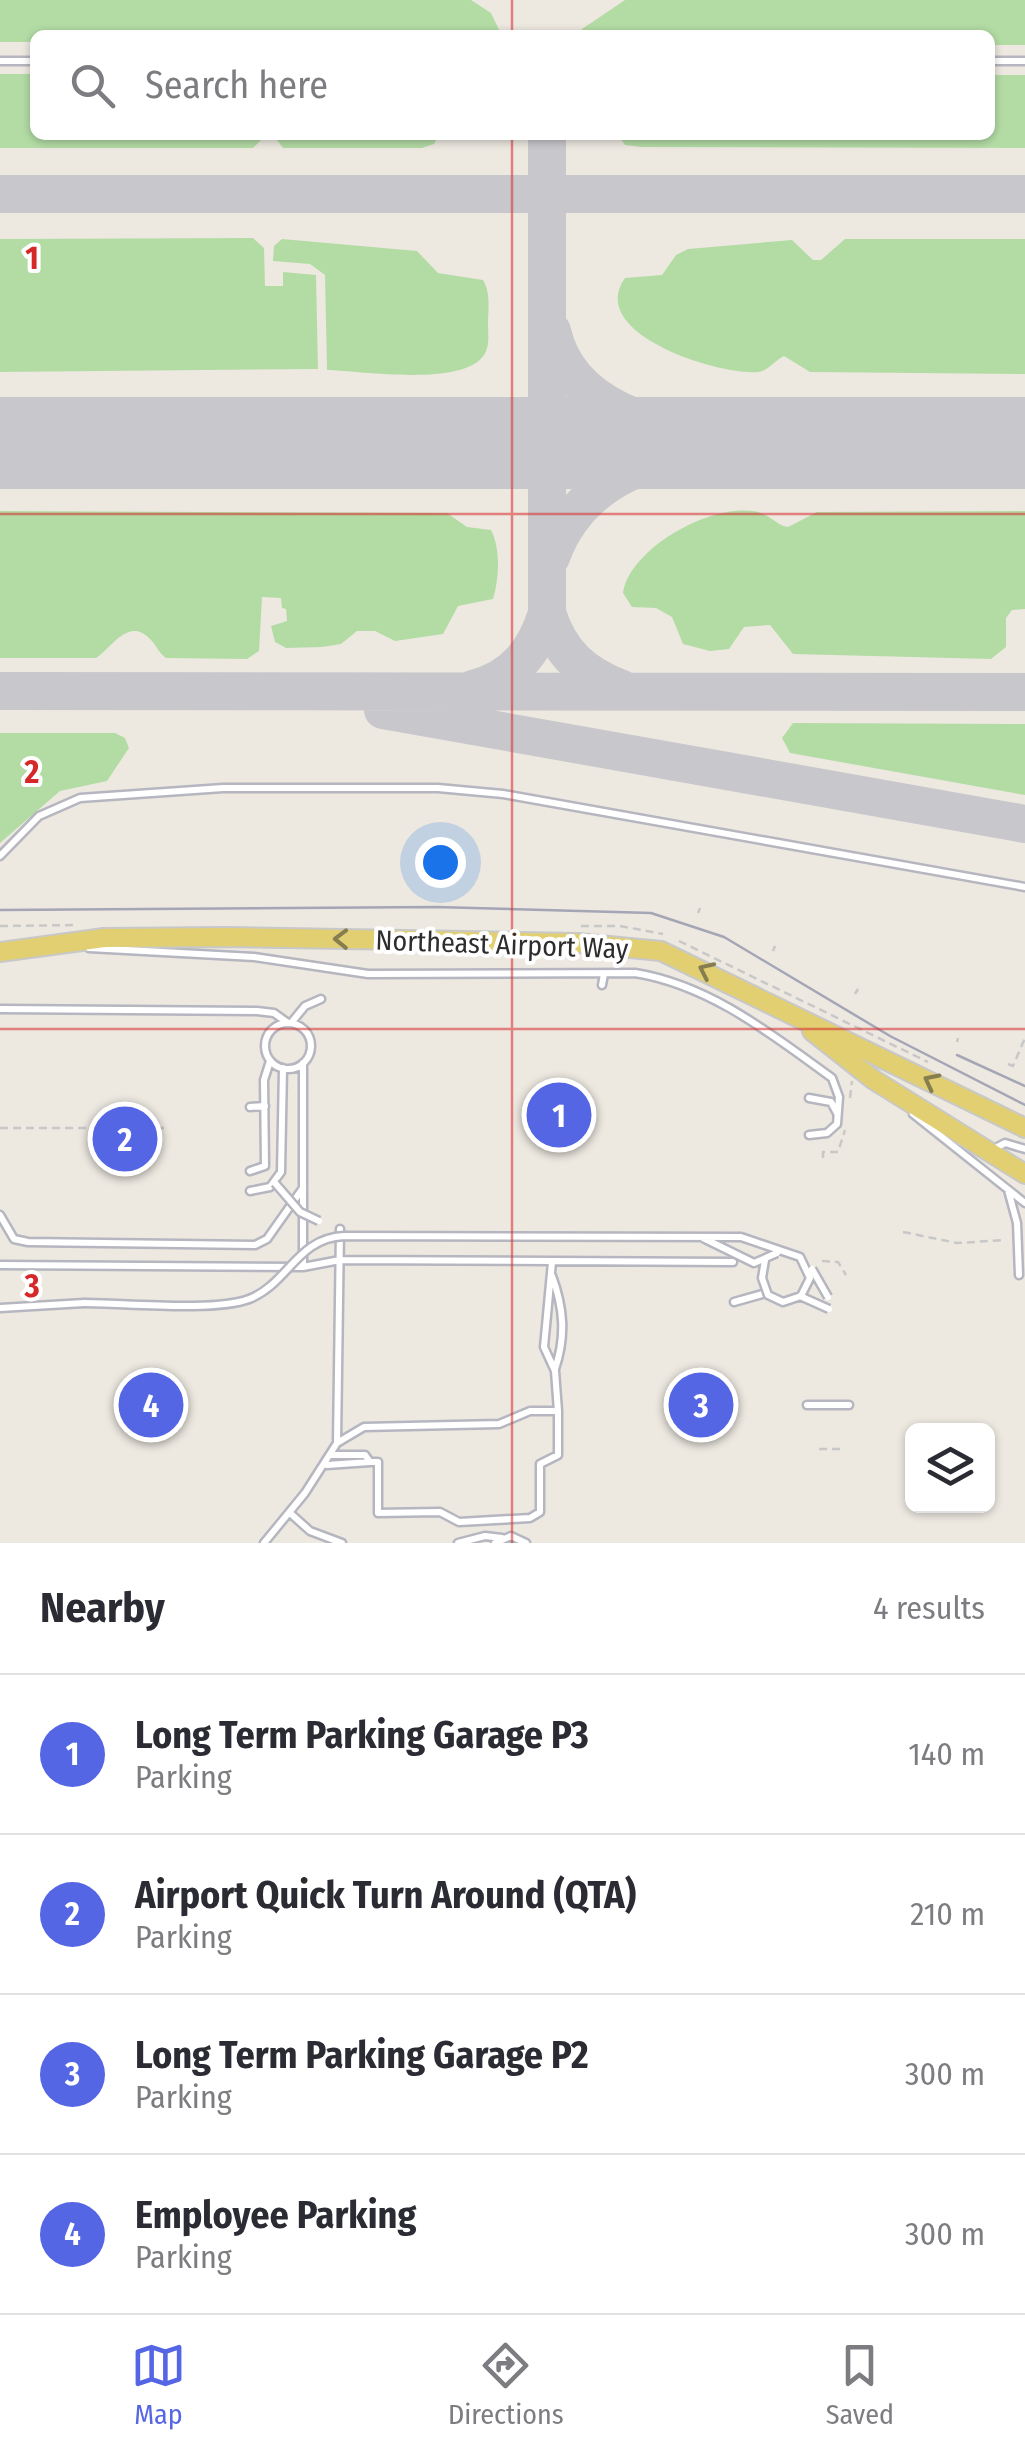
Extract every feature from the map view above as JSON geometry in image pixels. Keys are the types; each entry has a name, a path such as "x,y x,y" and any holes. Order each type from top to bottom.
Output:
{"main road":[{"name":"Northeast Airport Way","path":"0,952 33,944 104,938 609,945 676,957 1022,1127"},
{"path":"792,1014 874,1080 1025,1174"}],"lane":[{"path":"0,61 30,61"},
{"path":"995,61 1025,61"},
{"path":"0,856 38,816 80,798 223,788 438,788 503,794 1025,887"},
{"path":"33,944 254,957 368,974 604,974 667,978 700,990 832,1078 839,1097 837,1124 827,1134 809,1134 832,1129 838,1116 831,1102 809,1098"},
{"path":"602,985 604,974"},
{"path":"250,1171 264,1166 264,1106 270,1060 266,1039 274,1027 290,1023 320,998"},
{"path":"0,1009 257,1011 274,1013 304,1030 311,1043 304,1063 303,1266"},
{"path":"270,1060 283,1068 304,1063"},
{"path":"250,1191 276,1183 281,1172 283,1068"},
{"path":"874,1080 1025,1200"},
{"path":"250,1107 264,1106"},
{"path":"989,1151 1005,1142 1025,1150"},
{"path":"276,1183 300,1212 319,1221"},
{"path":"0,1215 14,1239 262,1244 302,1188"},
{"path":"1012,1191 1018,1275"},
{"path":"264,1543 325,1465 336,1443 340,1229"},
{"path":"0,1308 239,1302 253,1298 299,1253 327,1236 741,1237 778,1253 793,1254 806,1263 809,1286 795,1300 775,1300 762,1284 765,1260"},
{"path":"702,1237 745,1261 765,1260 784,1252 805,1262 810,1278 800,1296 784,1302 766,1293 734,1302"},
{"path":"766,1293 762,1280 765,1259 784,1253 806,1260 828,1297"},
{"path":"0,1266 303,1266 340,1260 734,1262"},
{"path":"552,1262 545,1303 544,1347 555,1370"},
{"path":"325,1465 378,1462 378,1513 440,1512 460,1522 530,1518 540,1512 540,1464 558,1455 555,1370 562,1347 562,1303 552,1276"},
{"path":"800,1296 829,1309"},
{"path":"807,1405 849,1405"},
{"path":"336,1443 364,1428 499,1424 530,1411 558,1411"},
{"path":"332,1455 365,1455 370,1462"},
{"path":"290,1513 310,1531 342,1543"},
{"path":"458,1543 485,1536 498,1541 511,1536 526,1543"}],"path":[{"path":"1008,1064 1017,1064 1025,1038"},
{"path":"0,1128 168,1128"},
{"path":"903,1232 957,1244 1017,1239"},
{"path":"822,1260 838,1262 846,1275"},
{"path":"820,1449 841,1448"}],"green space":[{"path":"0,0 471,0 491,13 499,30 30,30 30,42 0,42"},
{"path":"625,0 1025,0 1025,45 995,45 995,30 582,29"},
{"path":"0,74 30,74 30,140 261,140 253,148 0,148"},
{"path":"995,75 1025,75 1025,148 625,145 622,140 995,140"},
{"path":"277,140 436,140 422,148 283,148"},
{"path":"253,238 264,248 265,286 283,286 283,272 316,275 318,369 0,372 0,239"},
{"path":"282,239 417,251 438,273 483,280 488,302 484,355 473,365 434,374 327,370 325,275 310,264 273,261 274,246"},
{"path":"845,239 1025,239 1025,374 810,372 784,356 758,372 716,367 662,348 639,333 624,317 618,298 625,278 662,275 676,255 688,249 792,240 813,260 821,260"},
{"path":"0,511 447,513 467,527 491,530 498,555 497,582 493,599 458,606 443,634 395,641 375,631 357,631 341,644 286,648 275,642 271,626 287,621 281,598 262,597 259,651 247,659 166,658 150,639 134,631 120,636 96,658 0,658"},
{"path":"1025,511 1025,609 1012,610 1006,618 1006,647 991,659 793,654 770,625 744,627 729,649 710,651 683,644 672,617 656,608 632,607 623,593 641,559 658,544 678,530 722,513 761,513 788,527 817,512"},
{"path":"793,723 1025,724 1025,795 790,753 782,738"},
{"path":"0,733 115,733 125,738 129,748 107,781 60,791 0,843"}],"taxiway":[{"path":"547,140 547,613 559,640 575,661 622,689"},
{"path":"0,194 1025,194"},
{"path":"551,557 564,529 603,488 652,463 738,443 653,424 600,400 579,382 562,359 552,331"},
{"path":"473,689 500,678 520,662 536,640 547,613"},
{"path":"0,691 1025,692"},
{"path":"383,710 1025,824"}],"runway":[{"path":"0,443 1025,443"}],"tram line":[{"path":"0,910 436,907 651,913 724,937 890,1036 1025,1105"},
{"path":"957,1055 1025,1086"}],"place":[{"name":"Long Term Parking Garage P3","path":"559,1115"},
{"name":"Airport Quick Turn Around (QTA)","path":"125,1139"},
{"name":"Employee Parking","path":"151,1405"},
{"name":"Long Term Parking Garage P2","path":"701,1405"}]}
